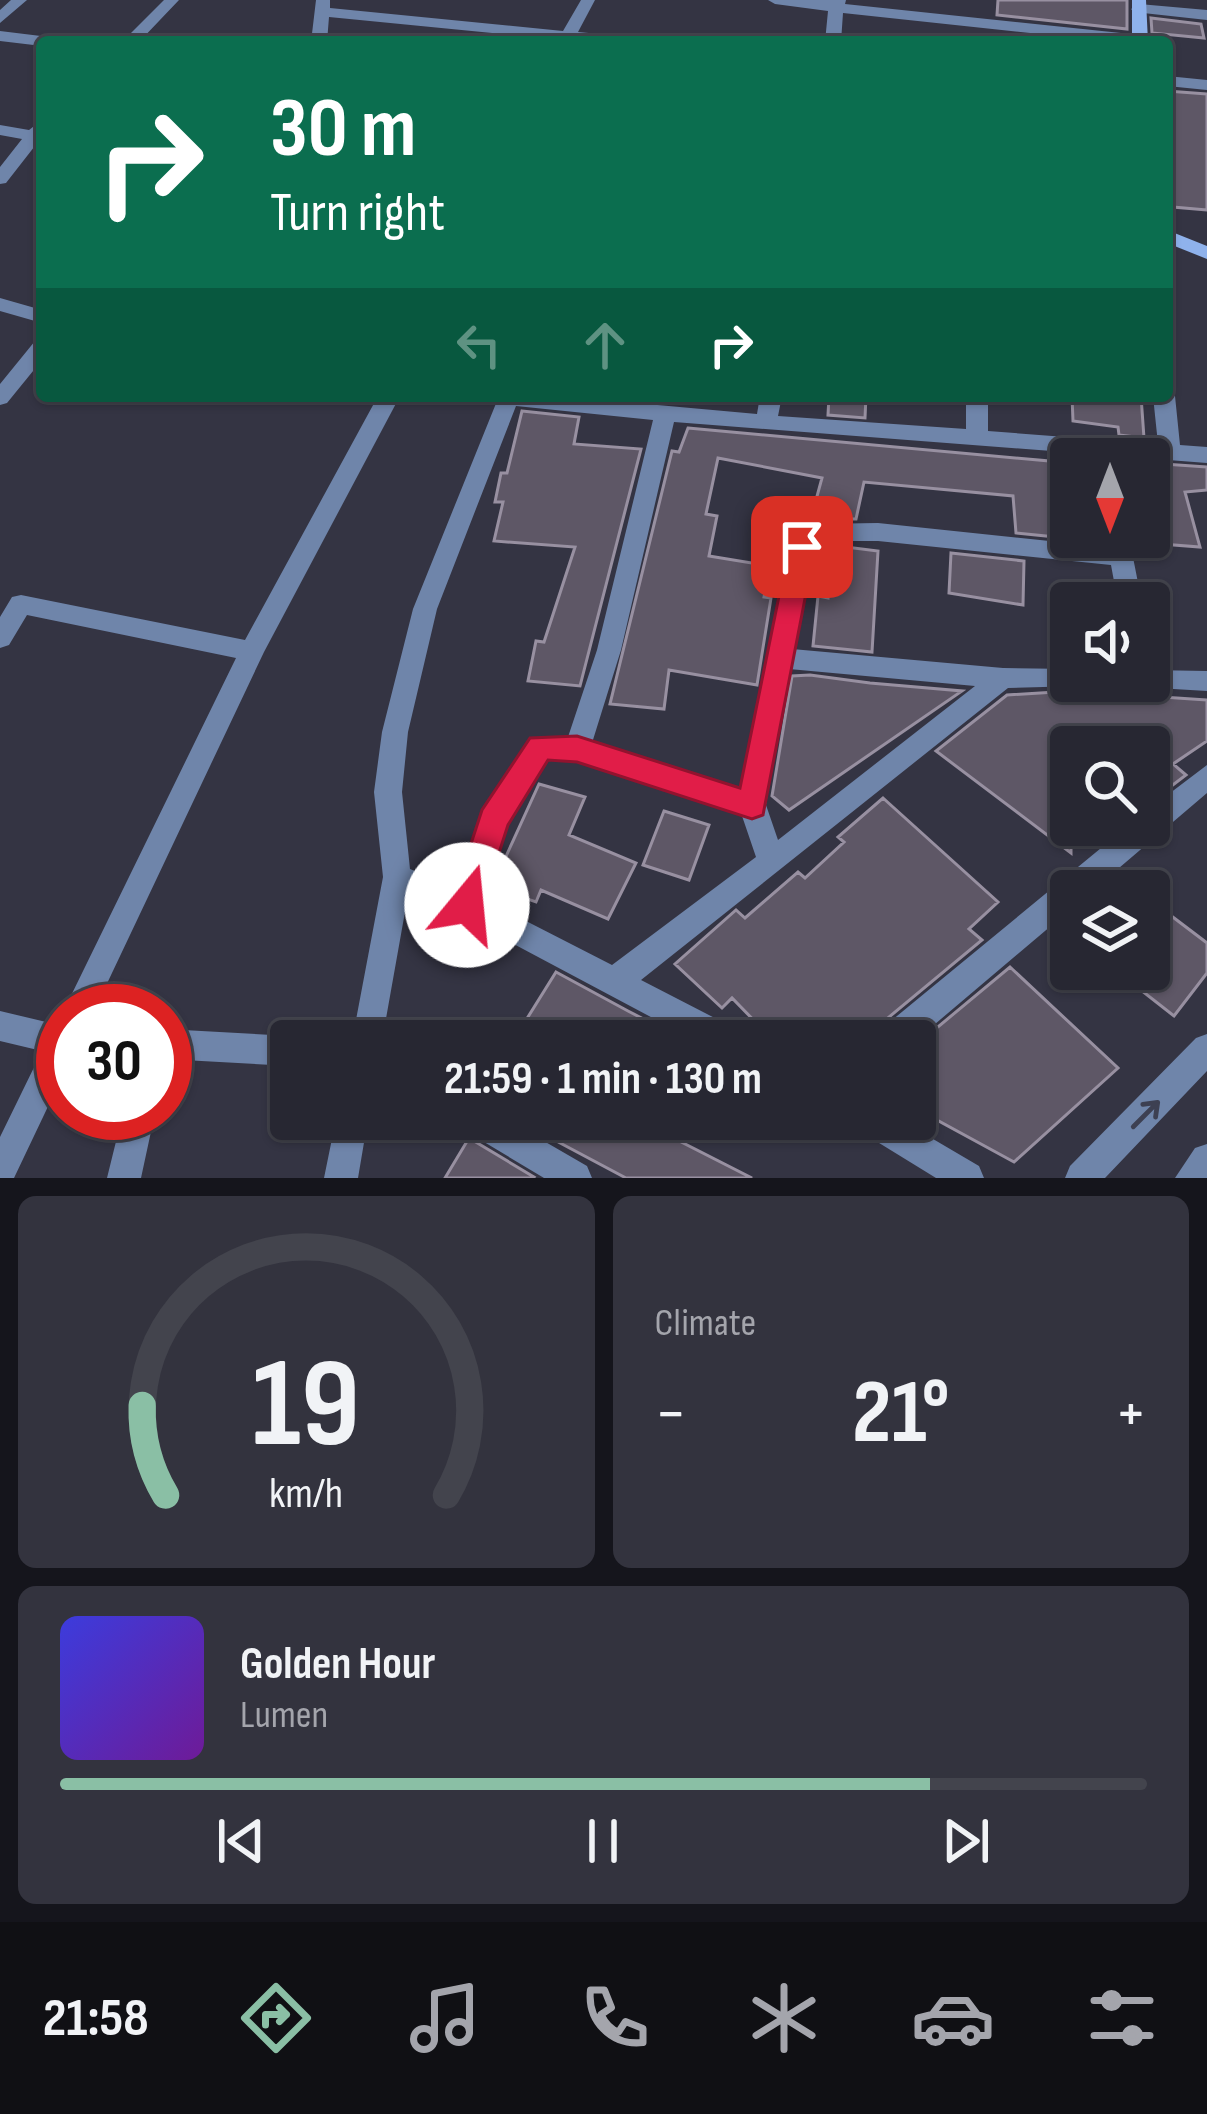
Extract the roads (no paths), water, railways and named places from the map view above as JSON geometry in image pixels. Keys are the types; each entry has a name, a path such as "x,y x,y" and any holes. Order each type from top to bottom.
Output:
{"street":[{"path":"0,18 20,0"},
{"path":"136,36 172,0"},
{"path":"320,36 322,6 568,36 588,0"},
{"path":"775,0 838,4 996,34 1037,36"},
{"path":"833,36 838,4"},
{"path":"1140,36 1139,4 1207,16"},
{"path":"0,37 36,41"},
{"path":"1173,82 1207,86"},
{"path":"0,130 36,133"},
{"path":"0,178 36,135"},
{"path":"1173,239 1207,253"},
{"path":"0,304 36,315"},
{"path":"0,398 36,353"},
{"path":"90,984 252,651 386,402"},
{"path":"372,1020 397,877 388,793 395,732 425,609 496,402"},
{"path":"592,402 665,414 768,409 1050,447"},
{"path":"977,402 977,438"},
{"path":"1165,402 1168,438"},
{"path":"577,749 609,650 665,414"},
{"path":"1170,452 1207,455"},
{"path":"772,862 752,805 802,547 814,533 878,532 1050,543"},
{"path":"0,638 10,602 252,651"},
{"path":"778,658 1050,679"},
{"path":"614,982 1003,678"},
{"path":"1170,680 1207,681"},
{"path":"467,905 494,820 540,747 577,749 752,805"},
{"path":"916,1020 1207,777"},
{"path":"397,877 467,905 687,1020"},
{"path":"0,1026 63,1041 0,1172"},
{"path":"192,1046 270,1050"},
{"path":"1082,1178 1207,1048"},
{"path":"124,1178 133,1140"},
{"path":"340,1178 348,1140"},
{"path":"511,1140 575,1178"},
{"path":"904,1140 967,1178"},
{"path":"1192,1178 1207,1160"}]}
